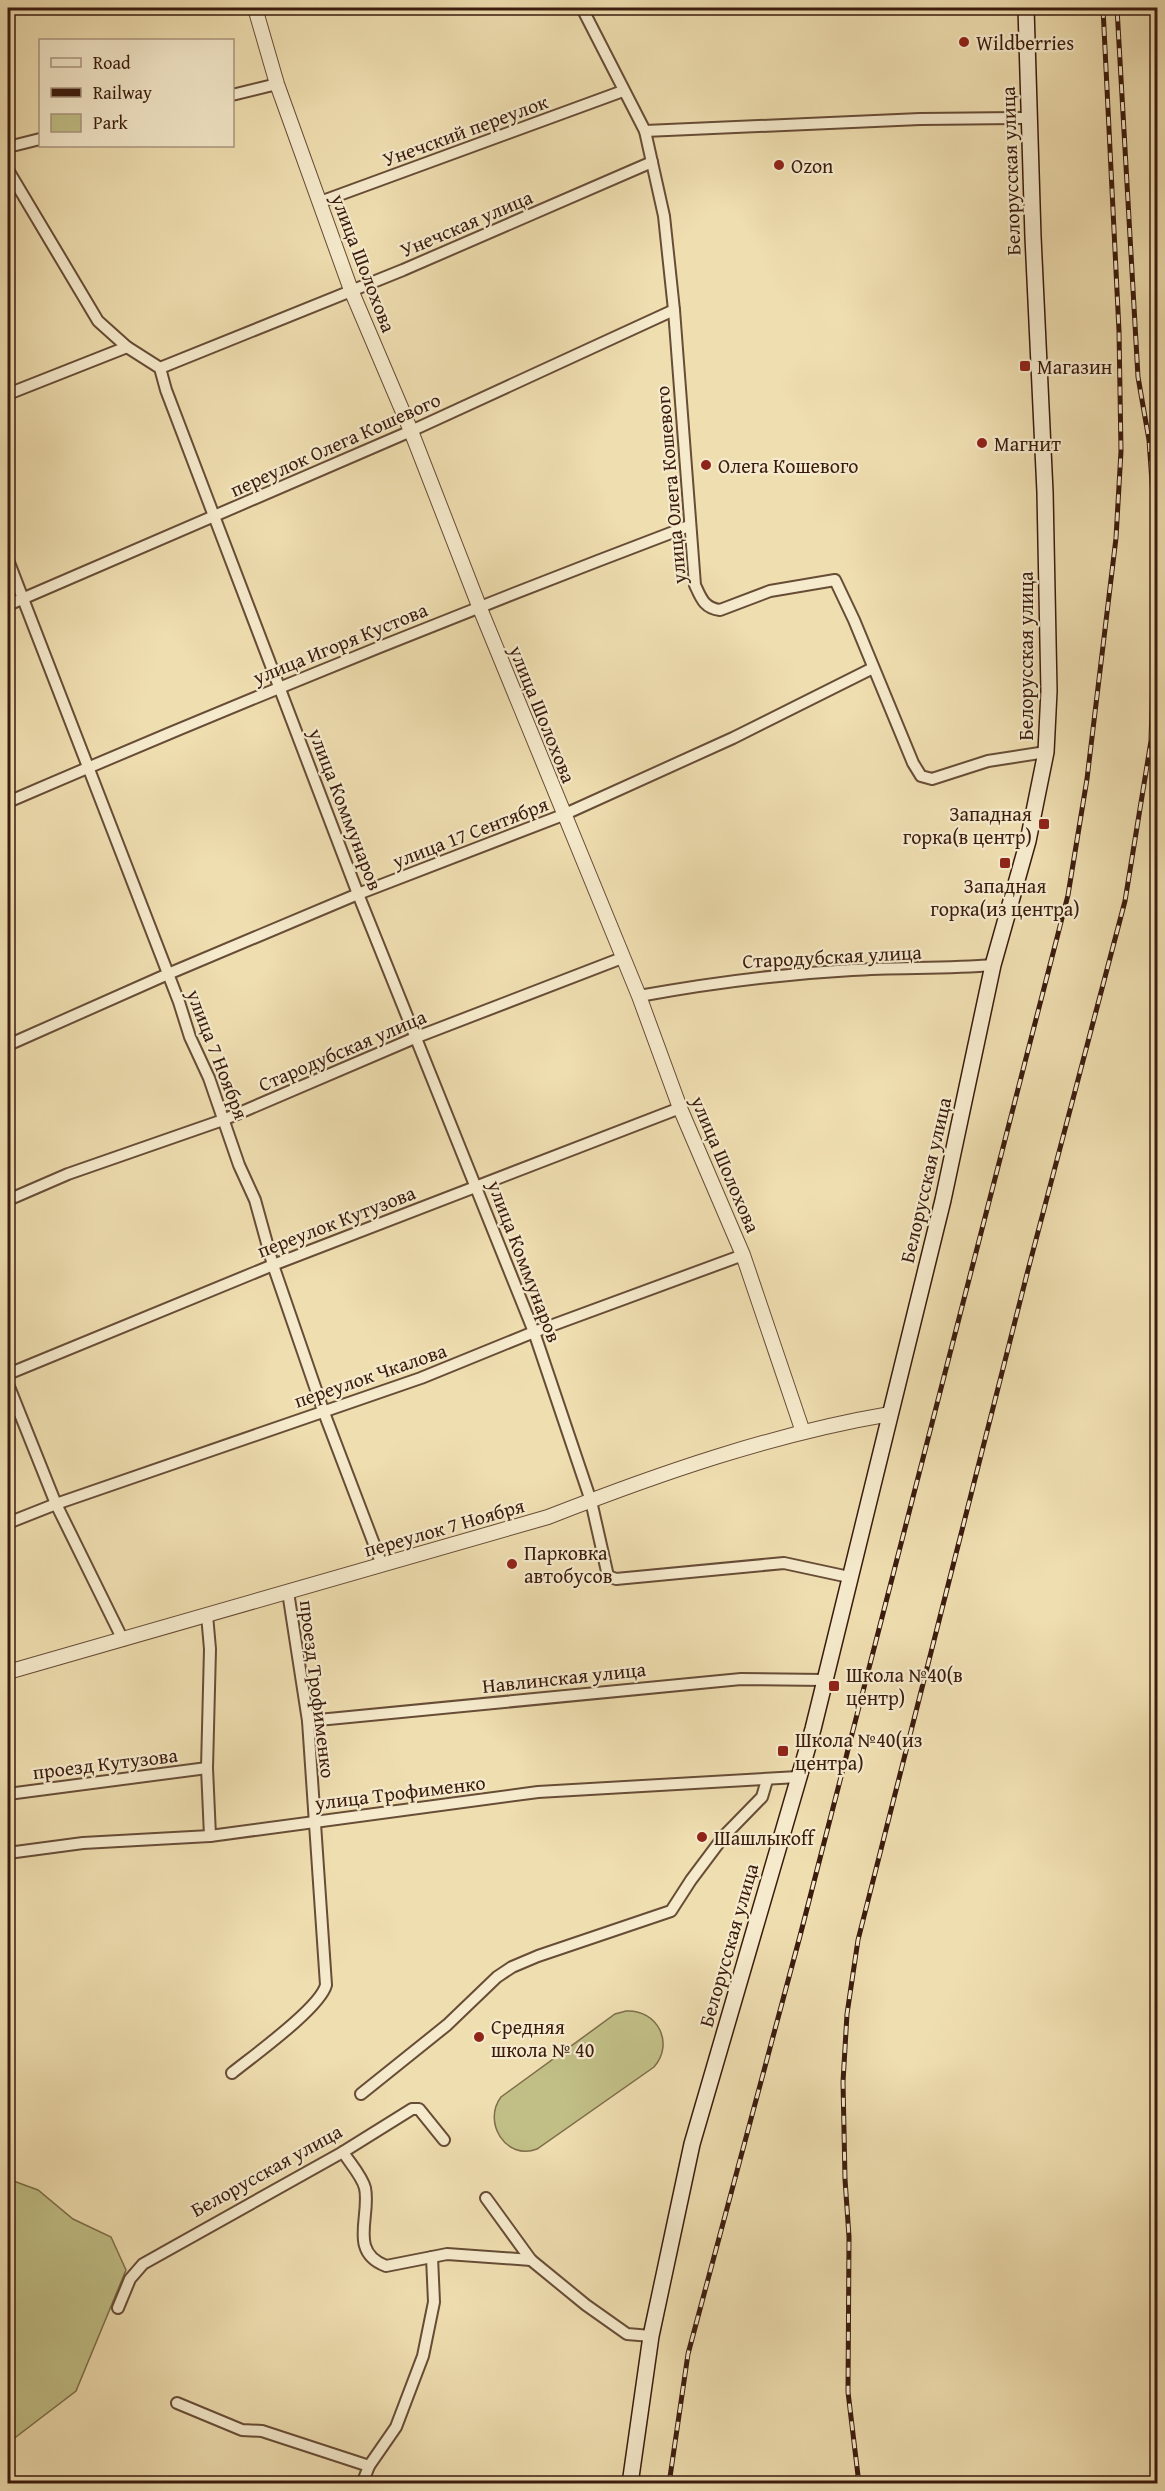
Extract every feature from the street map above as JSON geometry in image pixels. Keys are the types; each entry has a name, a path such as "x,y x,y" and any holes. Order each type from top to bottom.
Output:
{"main road":[{"name":"Белорусская улица","path":"630,2484 651,2336 692,2144 824,1680 943,1200 993,965 1028,841 1046,752 1049,691 1045,492 1026,8"}],"street":[{"name":"улица Шолохова","path":"255,8 277,84 351,290 411,431 563,815 639,996 680,1108 743,1255 803,1432"},
{"name":"улица Олега Кошевого","path":"582,8 645,131 664,216 674,310 694,585 705,604 712,609 720,610 770,591 835,580 913,763 921,776 932,779 988,761 1046,752"},
{"path":"234,95 277,84"},
{"name":"Унечский переулок","path":"320,202 623,91"},
{"path":"645,131 920,119 1029,118"},
{"path":"8,147 39,139"},
{"name":"Унечская улица","path":"160,368 351,290 652,162"},
{"path":"8,170 98,321 127,347 160,368"},
{"name":"переулок Олега Кошевого","path":"8,605 411,431 674,310"},
{"path":"8,394 127,347"},
{"name":"улица Коммунаров","path":"160,368 166,390 214,518 281,686 358,894 477,1185 534,1332 591,1501 606,1572 611,1578 784,1563 849,1577"},
{"name":"улица Игоря Кустова","path":"8,802 201,722 281,686 479,606 689,526"},
{"name":"улица 7 Ноября","path":"8,560 255,1200 273,1265 323,1410 382,1565"},
{"name":"улица 17 Сентября","path":"8,1045 168,974 358,894 563,815 733,738 873,668"},
{"name":"Стародубская улица","path":"8,1200 68,1174 223,1120 417,1037 622,958"},
{"name":"Стародубская улица","path":"639,996 769,975 993,965"},
{"name":"переулок Кутузова","path":"8,1374 273,1265 680,1108"},
{"name":"переулок Чкалова","path":"8,1523 323,1410 422,1378 534,1332 743,1255"},
{"path":"8,1384 56,1504 123,1640"},
{"name":"переулок 7 Ноября","path":"8,1672 548,1517 630,1485 803,1432 847,1421 890,1414"},
{"name":"проезд Трофименко","path":"232,2073 296,2022 325,1989 308,1721 288,1592"},
{"path":"207,1616 210,1649 207,1768 210,1836"},
{"name":"Навлинская улица","path":"308,1721 741,1679 824,1680"},
{"name":"проезд Кутузова","path":"8,1794 207,1768"},
{"name":"улица Трофименко","path":"8,1853 83,1843 210,1836 538,1792 798,1777"},
{"path":"361,2094 447,2025 497,1977 512,1967 671,1911 724,1836 762,1797 767,1780"},
{"name":"Белорусская улица","path":"118,2308 130,2279 143,2264 343,2152 416,2108 444,2140"},
{"path":"343,2152 365,2187 363,2238 372,2259 386,2266 447,2254 531,2260"},
{"path":"486,2198 531,2260 586,2305 627,2334 651,2336"},
{"path":"362,2484 369,2466 396,2427 423,2356 434,2302 432,2257"},
{"path":"177,2403 242,2430 262,2432 369,2466"}],"green space":[{"path":"626,2011 646,2016 660,2029 663,2048 654,2067 537,2149 526,2151 507,2144 500,2137 494,2117 501,2097 615,2014"},
{"path":"8,2179 38,2190 73,2219 111,2237 126,2270 76,2391 8,2443"}],"railway":[{"path":"669,2484 688,2354 800,1936 1068,895 1087,779 1116,538 1121,451 1119,331 1103,8"},
{"path":"859,2484 848,2392 849,2237 843,2082 847,2014 858,1940 1028,1270 1125,901 1151,741 1154,637 1153,496 1149,440 1138,377 1117,8"}],"place":[{"name":"Wildberries","path":"964,42"},
{"name":"Ozon","path":"779,165"},
{"name":"Магазин","path":"1025,366"},
{"name":"Магнит","path":"982,443"},
{"name":"Олега Кошевого","path":"706,465"},
{"name":"Западная горка(в центр)","path":"1044,824"},
{"name":"Западная горка(из центра)","path":"1005,863"},
{"name":"Парковка автобусов","path":"512,1564"},
{"name":"Школа №40(в центр)","path":"834,1686"},
{"name":"Школа №40(из центра)","path":"783,1751"},
{"name":"Шашлыкоff","path":"702,1837"},
{"name":"Средняя школа № 40","path":"479,2037"}]}
